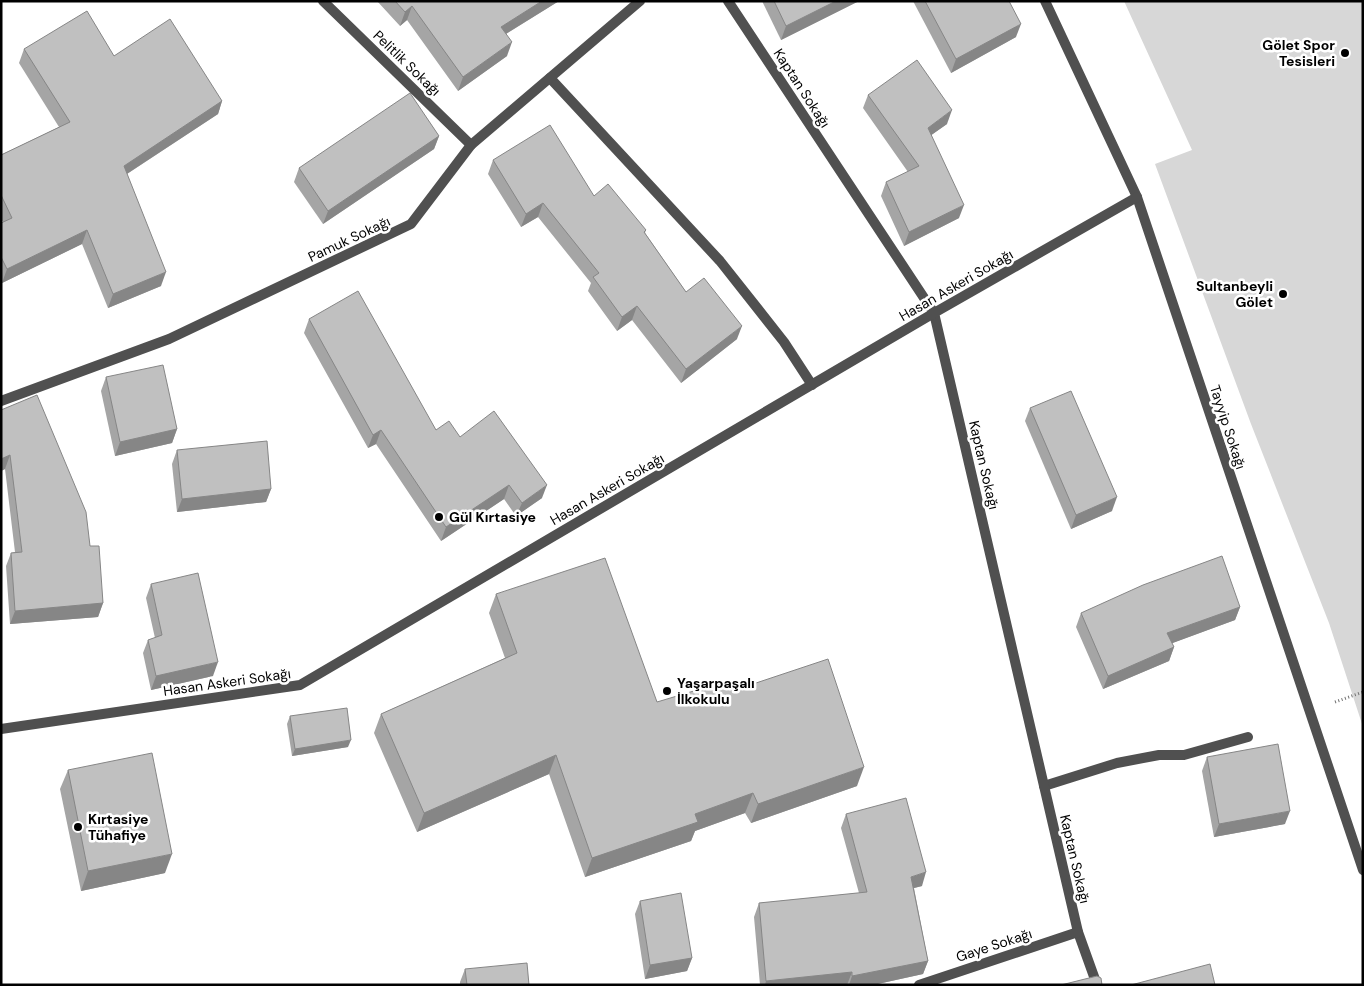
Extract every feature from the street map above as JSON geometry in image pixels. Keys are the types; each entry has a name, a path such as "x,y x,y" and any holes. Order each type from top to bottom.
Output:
{"street":[{"name":"Pelitlik Sokağı","path":"323,1 471,145"},
{"name":"Pamuk Sokağı","path":"1,401 170,339 411,224 471,145 640,1"},
{"name":"Kaptan Sokağı","path":"728,1 934,313 1078,932 1097,985"},
{"name":"Tayyip Sokağı","path":"1045,1 1137,197 1363,870"},
{"path":"550,78 720,260 784,342 812,385"},
{"name":"Hasan Askeri Sokağı","path":"1,729 300,685 934,313 1137,197"},
{"path":"1044,786 1117,763 1159,755 1184,754 1248,737"},
{"name":"Gaye Sokağı","path":"919,985 1078,932"}],"shaded area":[{"name":"Sultanbeyli Gölet","path":"1124,1 1363,1 1363,727 1329,623 1251,424 1155,164 1192,150"}],"building":[{"path":"395,1 542,1 501,27 512,42 463,77 412,6 405,12"},
{"path":"774,1 836,1 786,26"},
{"path":"925,1 1009,1 1021,24 956,59"},
{"path":"87,11 114,56 170,19 222,101 124,166 166,272 113,294 87,230 7,269 1,257 1,223 12,218 1,195 1,155 70,122 24,49"},
{"path":"917,60 952,110 928,128 964,205 909,232 886,182 919,166 868,95"},
{"path":"410,93 439,136 328,211 299,168"},
{"path":"550,125 594,196 608,184 646,230 644,232 686,292 704,278 742,326 686,369 637,306 622,317 593,277 599,273 543,203 526,214 493,160"},
{"path":"358,291 436,430 449,421 460,437 494,411 547,485 522,503 509,485 446,527 381,430 373,435 309,319"},
{"path":"163,365 177,429 120,442 106,377"},
{"path":"1071,391 1117,497 1076,515 1030,408"},
{"path":"37,395 86,512 90,546 99,546 103,603 15,611 11,553 22,552 10,455 1,459 1,410"},
{"path":"267,441 271,489 182,499 177,450"},
{"path":"1222,556 1240,607 1167,633 1174,647 1108,676 1081,613 1143,585"},
{"path":"605,558 657,702 727,681 732,691 828,659 864,767 758,804 753,793 695,814 698,822 592,858 556,755 424,813 381,714 517,653 496,594"},
{"path":"198,573 218,662 156,676 148,640 162,635 151,584"},
{"path":"347,708 351,740 295,749 290,716"},
{"path":"1278,744 1290,811 1219,824 1207,757"},
{"path":"152,753 172,854 88,871 68,770"},
{"path":"906,798 926,872 911,877 928,961 852,976 852,972 766,981 759,903 867,892 846,814"},
{"path":"681,893 692,958 650,965 640,901"},
{"path":"527,963 529,985 467,985 465,969"},
{"path":"1210,964 1215,985 1131,985"},
{"path":"1097,976 1101,978 1102,985 1061,985"}],"place":[{"name":"Gölet Spor Tesisleri","path":"1345,53"},
{"name":"Sultanbeyli Gölet","path":"1283,294"},
{"name":"Gül Kırtasiye","path":"439,517"},
{"name":"Yaşarpaşalı İlkokulu","path":"667,691"},
{"name":"Kırtasiye Tühafiye","path":"78,827"}]}
